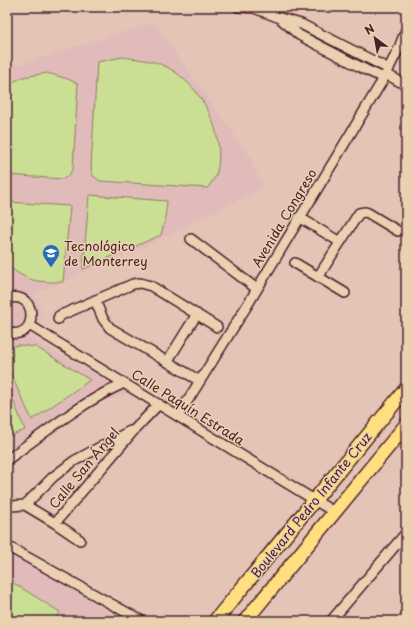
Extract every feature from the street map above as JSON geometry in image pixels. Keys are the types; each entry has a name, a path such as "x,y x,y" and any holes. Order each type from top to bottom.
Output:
{"highway":[{"name":"Boulevard Pedro Infante Cruz","path":"215,621 406,389"},
{"name":"Boulevard Pedro Infante Cruz","path":"245,621 406,426"}],"street":[{"path":"238,7 253,8 280,18 299,35 366,70 386,74 406,85"},
{"name":"Avenida Congreso","path":"178,416 257,289 386,74 406,30"},
{"path":"318,277 356,215 362,212 368,212 398,231"},
{"path":"299,217 340,242"},
{"path":"191,238 257,289"},
{"path":"295,263 345,293"},
{"path":"58,319 59,316 133,284 140,283 151,286 217,327"},
{"path":"7,299 18,298 28,305 31,310 32,317 29,325 22,332 16,334 7,332"},
{"path":"96,300 103,319 110,328 200,382"},
{"path":"167,362 197,314"},
{"name":"Calle Paquín Estrada","path":"29,325 334,512"},
{"path":"7,460 47,429 106,392 124,383"},
{"name":"Calle San Ángel","path":"134,429 74,461 53,476 25,505 55,523 134,429 159,404"},
{"path":"10,506 25,505"},
{"path":"55,523 80,540"},
{"path":"331,621 406,533"},
{"path":"7,546 142,621"}],"shaded area":[{"name":"Tecnológico de Monterrey","path":"154,23 252,159 251,163 264,187 154,242 34,294 43,315 28,337 129,392 93,406 38,441 7,470 7,68"},
{"path":"7,539 151,621 7,621"}],"green space":[{"path":"122,57 151,61 167,67 180,75 201,98 214,126 218,141 219,157 217,172 208,188 100,181 93,176 91,168 97,62"},
{"path":"47,73 68,79 78,84 73,168 69,175 63,179 7,175 7,85 23,77"},
{"path":"89,195 167,201 165,220 161,235 83,269"},
{"path":"7,202 70,206 63,282 33,280 21,275 7,265"},
{"path":"19,345 36,347 90,380 32,420 7,366 7,347"},
{"path":"7,385 25,430 7,437"},
{"path":"7,579 60,612 54,621 7,621"}],"place":[{"name":"Tecnológico de Monterrey","path":"51,268"}]}
